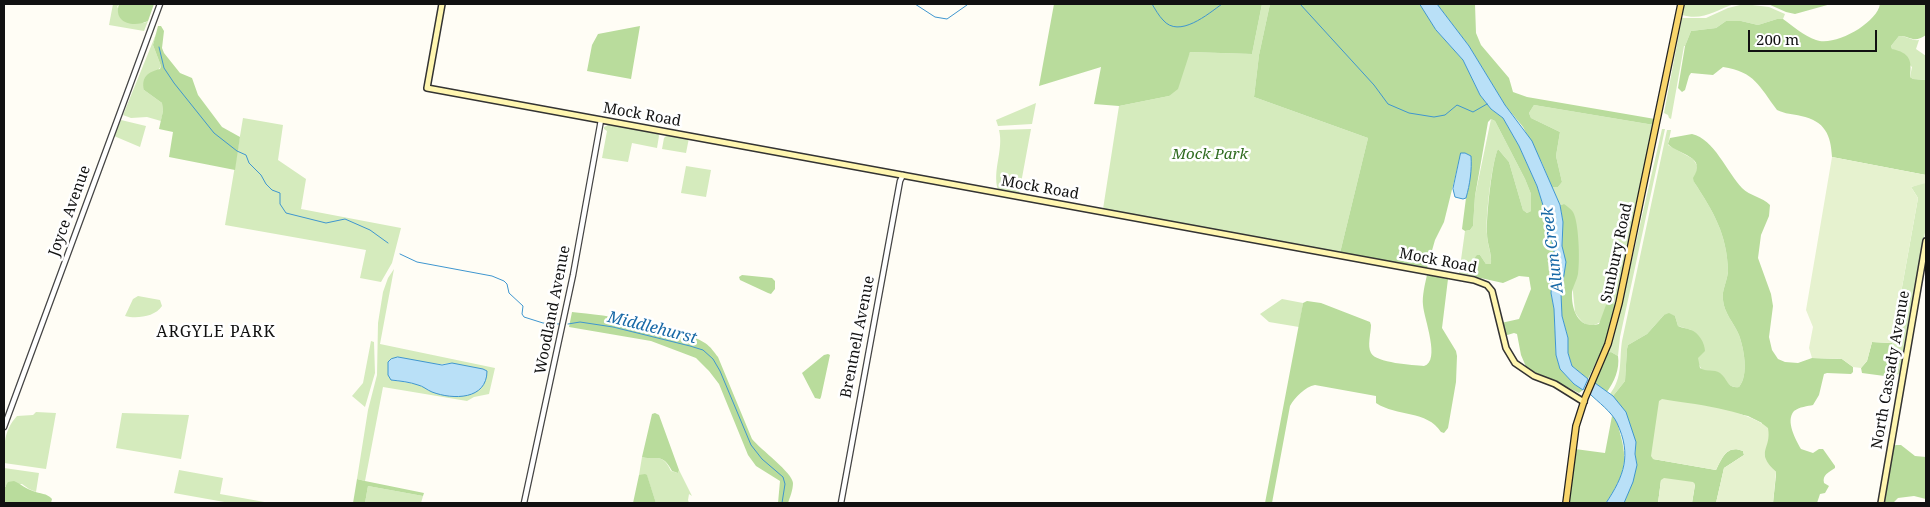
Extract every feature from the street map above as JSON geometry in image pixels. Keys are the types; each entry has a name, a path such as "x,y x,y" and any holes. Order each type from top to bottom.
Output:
{"main road":[{"name":"Mock Road","path":"442,4 427,88 1479,281 1492,291 1506,348 1515,363 1534,376 1555,384 1585,400"},
{"name":"Sunbury Road","path":"1566,503 1575,433 1585,400 1608,344 1619,303 1681,4"},
{"name":"North Cassady Avenue","path":"1880,503 1926,240"}],"street":[{"name":"Joyce Avenue","path":"4,427 160,4"},
{"name":"Woodland Avenue","path":"524,503 573,274 601,120"},
{"name":"Brentnell Avenue","path":"840,503 900,181 903,175"}],"green space":[{"path":"113,4 119,4 117,7 144,23 148,21 144,31 109,25"},
{"path":"119,4 154,4 148,21 131,24 122,20 119,16"},
{"path":"1054,4 1262,4 1252,54 1190,52 1178,89 1169,96 1119,106 1094,104 1101,67 1039,86"},
{"name":"Mock Park","path":"1262,4 1270,4 1259,55 1254,97 1368,138 1340,253 1103,209 1119,106 1169,96 1190,52 1252,54"},
{"path":"1270,4 1420,4 1436,30 1463,60 1480,95 1491,109 1503,118 1519,146 1537,186 1547,218 1555,256 1551,293 1554,309 1556,355 1560,369 1574,384 1583,390 1579,393 1527,369 1521,355 1517,334 1504,336 1501,323 1519,319 1531,289 1529,277 1519,276 1503,283 1476,277 1473,272 1474,259 1477,255 1480,255 1486,264 1491,264 1487,237 1487,216 1498,149 1509,162 1523,210 1527,213 1531,211 1531,194 1525,179 1495,121 1491,119 1488,122 1475,196 1473,226 1470,230 1465,231 1462,229 1469,185 1471,156 1461,153 1444,222 1435,240 1427,268 1340,253 1368,138 1254,97 1259,55"},
{"path":"1437,4 1475,4 1476,33 1481,45 1509,78 1513,92 1527,97 1655,119 1654,125 1534,105 1529,113 1531,118 1560,132 1556,156 1562,182 1558,187 1552,187 1523,127 1505,105 1469,46"},
{"path":"1684,4 1734,4 1696,17 1682,15"},
{"path":"1744,4 1769,7 1785,14 1783,19 1758,25 1741,21 1726,21 1716,28 1691,31 1684,46 1671,119 1669,118 1664,113 1682,18 1706,18 1728,8"},
{"path":"1768,4 1831,4 1795,14"},
{"path":"1880,4 1926,4 1926,35 1918,39 1899,36 1891,46 1892,49 1903,53 1908,58 1911,66 1910,77 1926,80 1926,175 1832,157 1828,136 1821,125 1809,118 1777,110 1755,81 1734,69 1723,67 1713,75 1691,73 1685,90 1682,92 1678,88 1685,46 1691,31 1716,28 1726,21 1741,21 1758,25 1783,19 1816,40 1834,40 1844,37 1863,26 1871,19"},
{"path":"158,26 161,26 164,31 162,48 164,53 180,73 192,78 198,95 222,127 240,137 235,170 169,157 173,132 159,129 163,111 162,103 144,90 143,85 146,76 160,69 161,66 153,45"},
{"path":"640,26 631,79 587,71 592,45 598,34"},
{"path":"156,34 153,45 161,66 144,90 162,103 161,121 147,117 131,118 123,115"},
{"path":"1899,36 1919,40 1916,49 1926,56 1926,80 1910,77 1912,67 1892,49 1891,46"},
{"path":"1036,103 1032,124 998,126 996,120"},
{"path":"1534,105 1654,125 1616,308 1595,325 1585,324 1575,312 1564,204 1560,205 1552,187 1558,187 1562,182 1556,156 1560,132 1531,118 1529,113"},
{"path":"243,118 283,125 278,160 306,179 301,209 401,228 392,263 381,282 360,278 366,250 225,225"},
{"path":"1491,119 1495,121 1525,179 1531,194 1531,211 1527,213 1523,210 1509,162 1498,149 1491,177 1487,216 1487,238 1491,264 1486,264 1480,255 1473,272 1476,277 1459,274 1465,231 1470,230 1473,226 1475,196"},
{"path":"121,120 146,126 140,147 114,136"},
{"path":"610,124 658,133 657,148 632,143 628,162 602,158 607,131 604,127"},
{"path":"1031,129 1019,194 998,190 996,175 1000,145 999,130"},
{"path":"1662,129 1665,129 1620,337 1618,356 1611,352 1608,353 1617,325"},
{"path":"1667,130 1671,130 1668,145 1693,159 1698,167 1694,182 1713,213 1722,234 1728,270 1723,300 1725,309 1741,341 1745,362 1744,376 1739,387 1735,387 1727,383 1717,372 1702,370 1698,363 1691,330 1678,326 1675,316 1664,315 1647,334 1628,345 1625,381 1613,396 1610,394 1619,375 1622,341"},
{"path":"1692,134 1700,137 1714,149 1742,188 1770,205 1769,216 1761,235 1758,258 1771,294 1773,306 1769,337 1772,350 1778,359 1785,362 1798,363 1812,358 1842,359 1853,367 1851,374 1824,374 1819,395 1813,405 1798,409 1792,415 1792,430 1801,449 1813,453 1823,449 1835,466 1825,476 1824,483 1829,486 1825,493 1820,494 1817,503 1773,503 1776,472 1765,462 1762,423 1748,416 1711,408 1653,459 1716,470 1726,453 1733,449 1743,451 1744,455 1724,468 1716,503 1692,503 1695,485 1661,480 1658,503 1624,503 1637,465 1635,454 1636,442 1613,396 1625,381 1628,345 1647,334 1664,315 1669,313 1675,316 1678,326 1694,331 1699,335 1705,348 1705,351 1698,358 1700,368 1720,373 1730,385 1735,387 1739,387 1744,376 1745,362 1741,341 1725,309 1723,300 1728,270 1722,234 1713,213 1694,182 1693,178 1697,171 1697,165 1694,160 1668,144 1670,138"},
{"path":"667,135 689,138 686,153 662,149 664,138"},
{"path":"1832,157 1926,175 1926,183 1911,187 1918,198 1892,343 1872,342 1867,361 1861,368 1853,367 1842,359 1812,358 1809,348 1813,327 1806,310"},
{"path":"686,166 711,170 706,197 681,193"},
{"path":"1926,183 1926,227 1900,375 1896,374 1895,370 1892,343 1918,198 1911,187"},
{"path":"1564,204 1573,212 1578,233 1579,268 1572,292 1575,312 1581,321 1592,325 1599,324 1606,305 1611,303 1616,308 1608,337 1588,379 1572,366 1568,353 1568,338 1562,316 1560,294 1565,262 1562,246 1563,222 1560,205"},
{"path":"394,269 380,344 495,368 489,394 474,397 467,401 383,387 365,481 357,479 368,410 377,375 378,323 383,292 388,278","holes":["398,357 432,363 452,363 433,392 417,384 391,380"]},
{"path":"742,275 772,278 775,281 775,289 771,294 768,293 740,280 739,277"},
{"path":"1427,275 1448,279 1442,328 1457,356 1456,382 1448,428 1444,433 1428,420 1384,407 1376,403 1376,396 1315,385 1311,386 1301,393 1290,406 1272,503 1265,503 1303,303 1307,301 1321,303 1370,322 1369,347 1374,356 1395,363 1424,366 1429,363 1431,356 1423,301"},
{"path":"138,296 160,300 162,306 150,315 125,316 133,299"},
{"path":"1282,299 1303,303 1299,327 1269,322 1260,314"},
{"path":"572,312 621,318 660,326 693,337 709,346 718,357 752,439 792,479 793,483 788,503 778,503 780,481 756,466 748,455 719,384 696,358 651,341 569,327"},
{"path":"371,341 374,342 375,373 365,407 352,396 363,383"},
{"path":"1872,342 1892,343 1896,374 1892,377 1862,373 1861,368 1867,361"},
{"path":"1611,352 1618,356 1618,366 1614,380 1607,392 1595,383 1608,353"},
{"path":"824,355 830,355 821,397 820,399 815,398 802,373"},
{"path":"1662,399 1733,412 1747,416 1768,428 1769,435 1765,455 1776,472 1773,503 1716,503 1724,468 1744,455 1743,451 1733,449 1726,453 1716,470 1653,459 1651,456 1659,401"},
{"path":"36,412 56,413 46,469 4,463 4,450 9,427 17,416 33,415"},
{"path":"122,413 189,415 181,459 116,448"},
{"path":"652,414 659,415 679,470 678,473 672,471 662,459 642,457"},
{"path":"1612,416 1619,428 1624,456 1624,465 1616,487 1606,503 1568,503 1575,449 1605,453"},
{"path":"1901,445 1915,456 1926,457 1926,499 1914,496 1898,498 1893,503 1884,503 1893,446"},
{"path":"642,457 662,459 671,471 678,473 679,470 692,496 689,494 689,503 656,503 647,476 639,475"},
{"path":"4,468 39,473 36,492 22,484 5,486 4,489"},
{"path":"179,470 223,478 220,494 270,503 230,503 174,493"},
{"path":"639,475 647,475 656,503 633,503"},
{"path":"1664,478 1693,482 1695,484 1692,503 1658,503 1661,480"},
{"path":"357,479 424,493 423,496 368,486 365,503 353,503"},
{"path":"14,481 30,490 48,496 52,499 51,503 4,503 4,489 8,482"},
{"path":"368,486 423,496 421,503 365,503"}],"water":[{"path":"1420,4 1437,4 1469,46 1505,105 1532,141 1560,205 1563,222 1562,246 1566,262 1561,294 1562,316 1568,338 1568,353 1572,366 1588,379 1583,390 1574,384 1560,369 1556,355 1554,309 1551,293 1555,256 1547,218 1537,186 1519,146 1503,118 1491,109 1480,95 1463,60 1436,30"},
{"path":"1461,153 1471,156 1469,188 1466,198 1463,199 1455,197 1453,189"},
{"path":"398,357 442,365 452,363 483,369 487,371 485,381 481,388 467,395 459,397 440,395 422,386 391,380 388,375 388,362"},
{"path":"1595,383 1613,396 1626,412 1636,442 1635,454 1637,465 1633,482 1624,503 1606,503 1621,474 1625,455 1622,435 1615,419 1590,394"}],"waterway":[{"path":"915,4 935,17 947,19 967,5"},
{"path":"1152,4 1163,20 1177,27 1193,23 1222,4"},
{"path":"1300,4 1374,85 1388,104 1409,113 1434,117 1445,115 1457,105 1473,112 1487,104"},
{"name":"Middlehurst","path":"159,47 164,68 174,83 214,133 237,151 246,155 249,163 261,175 266,184 272,190 280,193 280,204 286,213 326,223 345,219 370,230 388,243"},
{"name":"Middlehurst","path":"400,254 417,262 492,276 504,281 507,284 509,293 523,306 522,314 524,317 543,323 559,324"},
{"name":"Middlehurst","path":"568,324 580,322 613,327 703,350 713,359 720,371 751,445 762,459 783,477 785,484 782,503"}],"district":[{"name":"ARGYLE PARK","path":"216,332"}],"water label":[{"name":"Alum Creek","path":"1553,250"}]}
